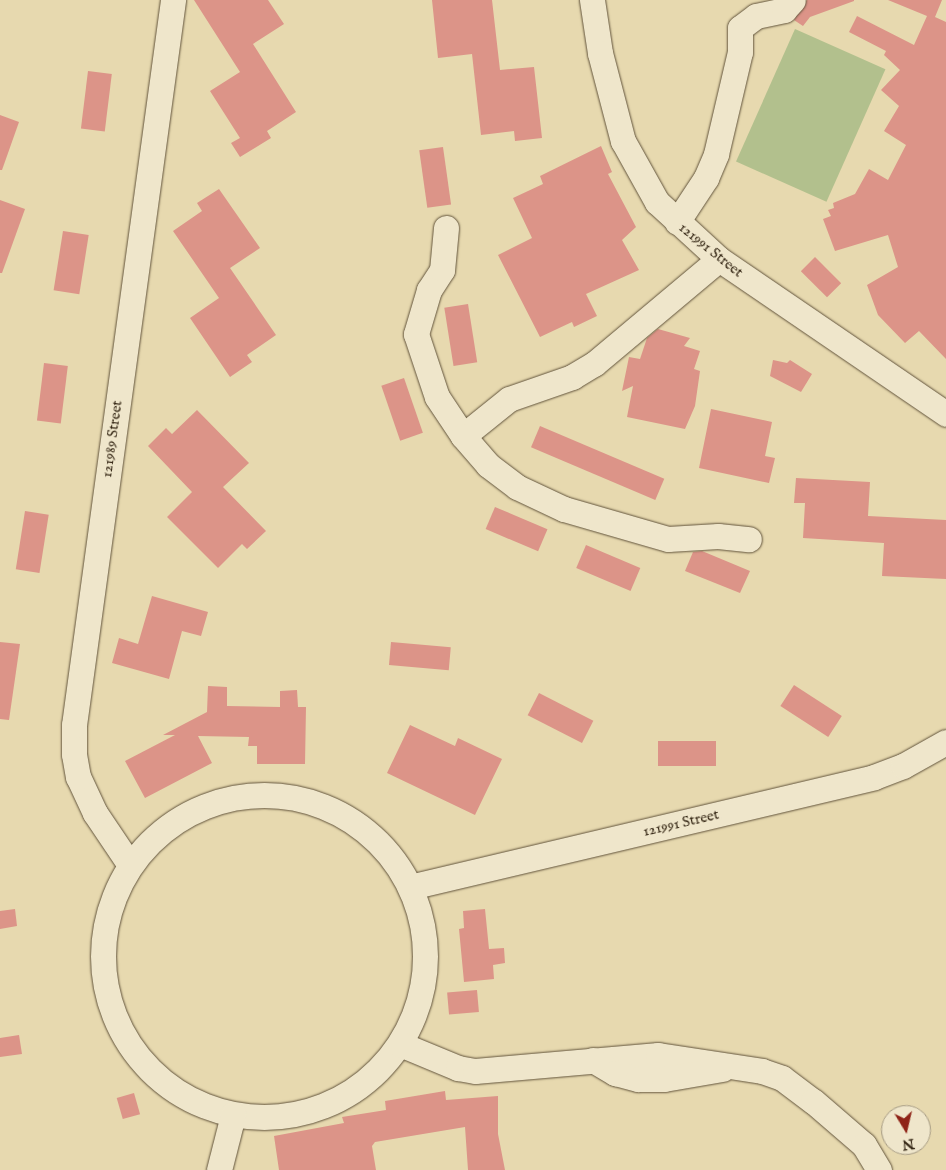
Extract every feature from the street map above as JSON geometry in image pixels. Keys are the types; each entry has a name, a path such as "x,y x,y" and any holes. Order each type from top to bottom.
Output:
{"street":[{"name":"121989 Street","path":"130,865 95,813 78,777 74,754 74,725 173,0"},
{"name":"121991 Street","path":"592,0 602,62 623,141 657,202 719,259 946,414"},
{"path":"677,222 706,178 716,154 740,52 740,28 756,16 784,10 794,0"},
{"path":"446,228 442,270 429,290 416,334 437,397 463,436 488,465 517,487 564,509 668,539 718,536 749,539"},
{"path":"463,436 509,399 572,377 594,364 719,259"},
{"name":"121991 Street","path":"410,887 874,777 918,759 946,742"},
{"path":"244,796 276,796 324,806 345,817 383,847 410,887 425,939 425,967 415,1011 400,1044 367,1079 327,1104 296,1114 264,1118 233,1115 204,1106 179,1094 155,1076 135,1055 112,1012 103,975 102,946 106,917 116,890 130,865 164,830 205,806 244,796"},
{"path":"400,1044 458,1068 475,1071 592,1060 615,1073 649,1080 737,1066 770,1073 794,1085 864,1145 879,1170"},
{"path":"219,1170 233,1115"}],"green space":[{"path":"795,29 885,69 826,202 736,161"}],"building":[{"path":"194,0 268,0 284,24 253,44 296,112 267,131 271,138 240,157 231,143 240,138 210,91 240,72"},
{"path":"432,0 492,0 500,70 534,67 542,138 515,141 514,131 481,135 472,54 438,58"},
{"path":"807,0 854,1 810,17 803,26 794,20"},
{"path":"888,0 942,0 935,17 946,22 946,359 919,331 905,343 878,315 867,285 898,267 888,235 835,251 823,219 831,216 828,210 834,208 833,203 855,194 869,169 888,180 906,145 884,131 899,106 881,90 900,70 884,55 886,51 849,32 857,16 914,45 927,16"},
{"path":"88,71 112,74 105,131 81,129"},
{"path":"0,115 19,122 2,170 0,170"},
{"path":"601,146 612,172 608,174 636,227 622,240 639,270 586,294 597,316 574,327 572,322 540,337 498,255 532,238 513,198 543,184 540,176"},
{"path":"443,147 451,204 427,208 419,150"},
{"path":"219,189 260,248 230,268 276,335 247,355 252,362 230,377 190,318 219,298 173,231 202,211 197,203"},
{"path":"0,200 25,209 2,273 0,273"},
{"path":"63,231 89,235 79,294 54,290"},
{"path":"815,257 841,283 827,297 801,271"},
{"path":"468,304 477,362 454,366 444,308"},
{"path":"658,329 690,338 684,346 700,351 694,369 700,371 695,406 685,429 627,417 633,386 622,391 629,357 640,359 647,338"},
{"path":"773,360 787,363 790,360 812,374 801,392 770,376"},
{"path":"44,363 68,366 61,423 37,421"},
{"path":"404,378 423,433 400,441 381,386"},
{"path":"711,409 772,422 765,456 775,458 769,483 699,468"},
{"path":"197,410 249,463 223,487 266,531 247,549 242,544 218,568 167,517 192,492 148,446 166,428 172,434"},
{"path":"540,426 664,479 655,500 531,447"},
{"path":"796,478 870,482 868,516 946,520 946,579 882,576 884,543 803,538 805,503 794,503"},
{"path":"495,507 547,529 538,551 486,529"},
{"path":"25,511 49,515 39,573 16,569"},
{"path":"586,545 640,568 631,591 576,568"},
{"path":"702,551 750,571 740,593 685,571 693,552"},
{"path":"152,596 208,612 201,636 182,631 169,679 112,663 119,638 138,644"},
{"path":"0,642 20,644 9,720 0,719"},
{"path":"391,642 451,647 449,670 389,665"},
{"path":"794,685 842,716 828,737 780,706"},
{"path":"208,686 227,687 227,706 280,707 280,691 297,690 298,707 306,707 305,764 257,764 257,746 248,746 249,737 198,736 212,763 145,798 125,761 175,735 163,735 207,712"},
{"path":"539,693 593,721 582,743 528,715"},
{"path":"410,725 455,746 458,738 502,759 475,815 387,773"},
{"path":"658,741 716,741 716,766 658,766"},
{"path":"15,909 17,926 0,929 0,911"},
{"path":"485,909 489,949 504,948 505,963 493,965 494,979 464,982 459,929 464,928 463,911"},
{"path":"477,990 479,1012 449,1015 447,993"},
{"path":"19,1035 22,1054 0,1057 0,1038"},
{"path":"445,1091 446,1100 498,1096 498,1134 505,1170 468,1170 465,1127 375,1142 372,1146 376,1170 279,1170 274,1136 344,1123 342,1117 386,1110 385,1101"},
{"path":"134,1093 140,1114 123,1119 117,1098"}]}
